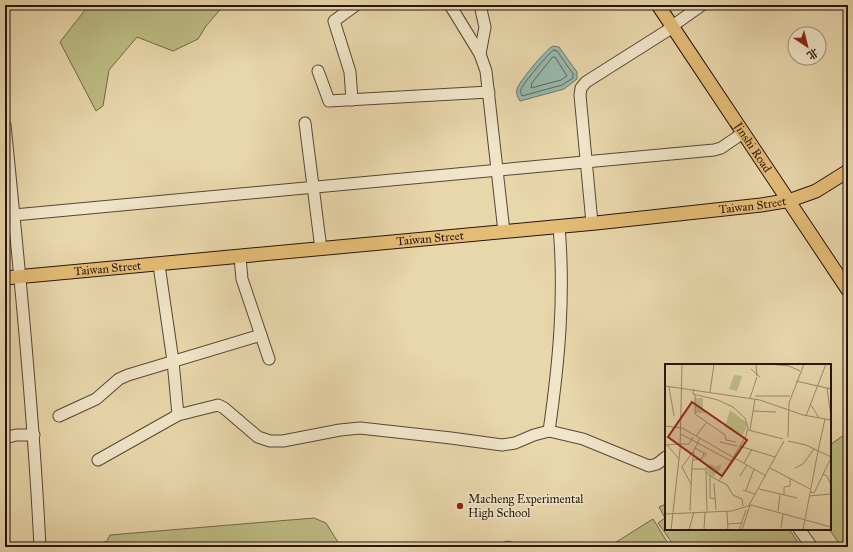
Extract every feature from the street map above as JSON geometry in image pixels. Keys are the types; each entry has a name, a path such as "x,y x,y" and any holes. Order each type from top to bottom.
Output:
{"main road":[{"name":"Jinshi Road","path":"658,5 675,24 791,200 848,290"},
{"name":"Jinshi Road","path":"666,5 675,24 743,133 848,279"},
{"name":"Taiwan Street","path":"5,278 592,224 761,205 791,200 816,191 848,171"}],"street":[{"path":"352,100 350,72 334,21 356,5"},
{"path":"450,5 480,54 486,71 504,232"},
{"path":"480,5 485,27 480,54"},
{"path":"592,224 580,95 581,88 586,82 702,5"},
{"path":"318,71 329,101 489,92"},
{"path":"305,124 321,249"},
{"path":"5,125 34,434 40,547"},
{"path":"14,215 313,186 714,150 721,148 743,133"},
{"path":"549,431 559,354 563,269 559,227"},
{"path":"240,257 242,279 269,359"},
{"path":"159,265 173,361 178,415"},
{"path":"59,416 96,399 118,379 261,335"},
{"path":"98,460 178,415 218,405 224,408 258,437 270,441 283,441 340,430 360,428 502,445 515,443 534,435 549,431 588,441 650,466 658,464 665,458"},
{"path":"5,438 34,434"},
{"path":"800,530 812,547"}],"shaded area":[{"path":"89,5 224,5 206,26 198,39 173,51 137,37 109,70 103,106 96,111 60,42"},
{"path":"848,432 848,541 841,546 830,530 831,530 831,444"},
{"path":"665,504 665,518 659,507"},
{"path":"314,518 326,523 341,547 89,547 107,541 110,535"},
{"path":"665,518 665,530 790,530 801,547 675,547 658,523"},
{"path":"653,519 669,545 666,547 610,546"}],"water":[{"path":"553,46 559,47 577,72 577,79 564,89 520,101 517,89 527,73"},
{"path":"507,541 513,542 519,547 492,547"}],"place":[{"name":"Macheng Experimental High School","path":"460,506"}]}
